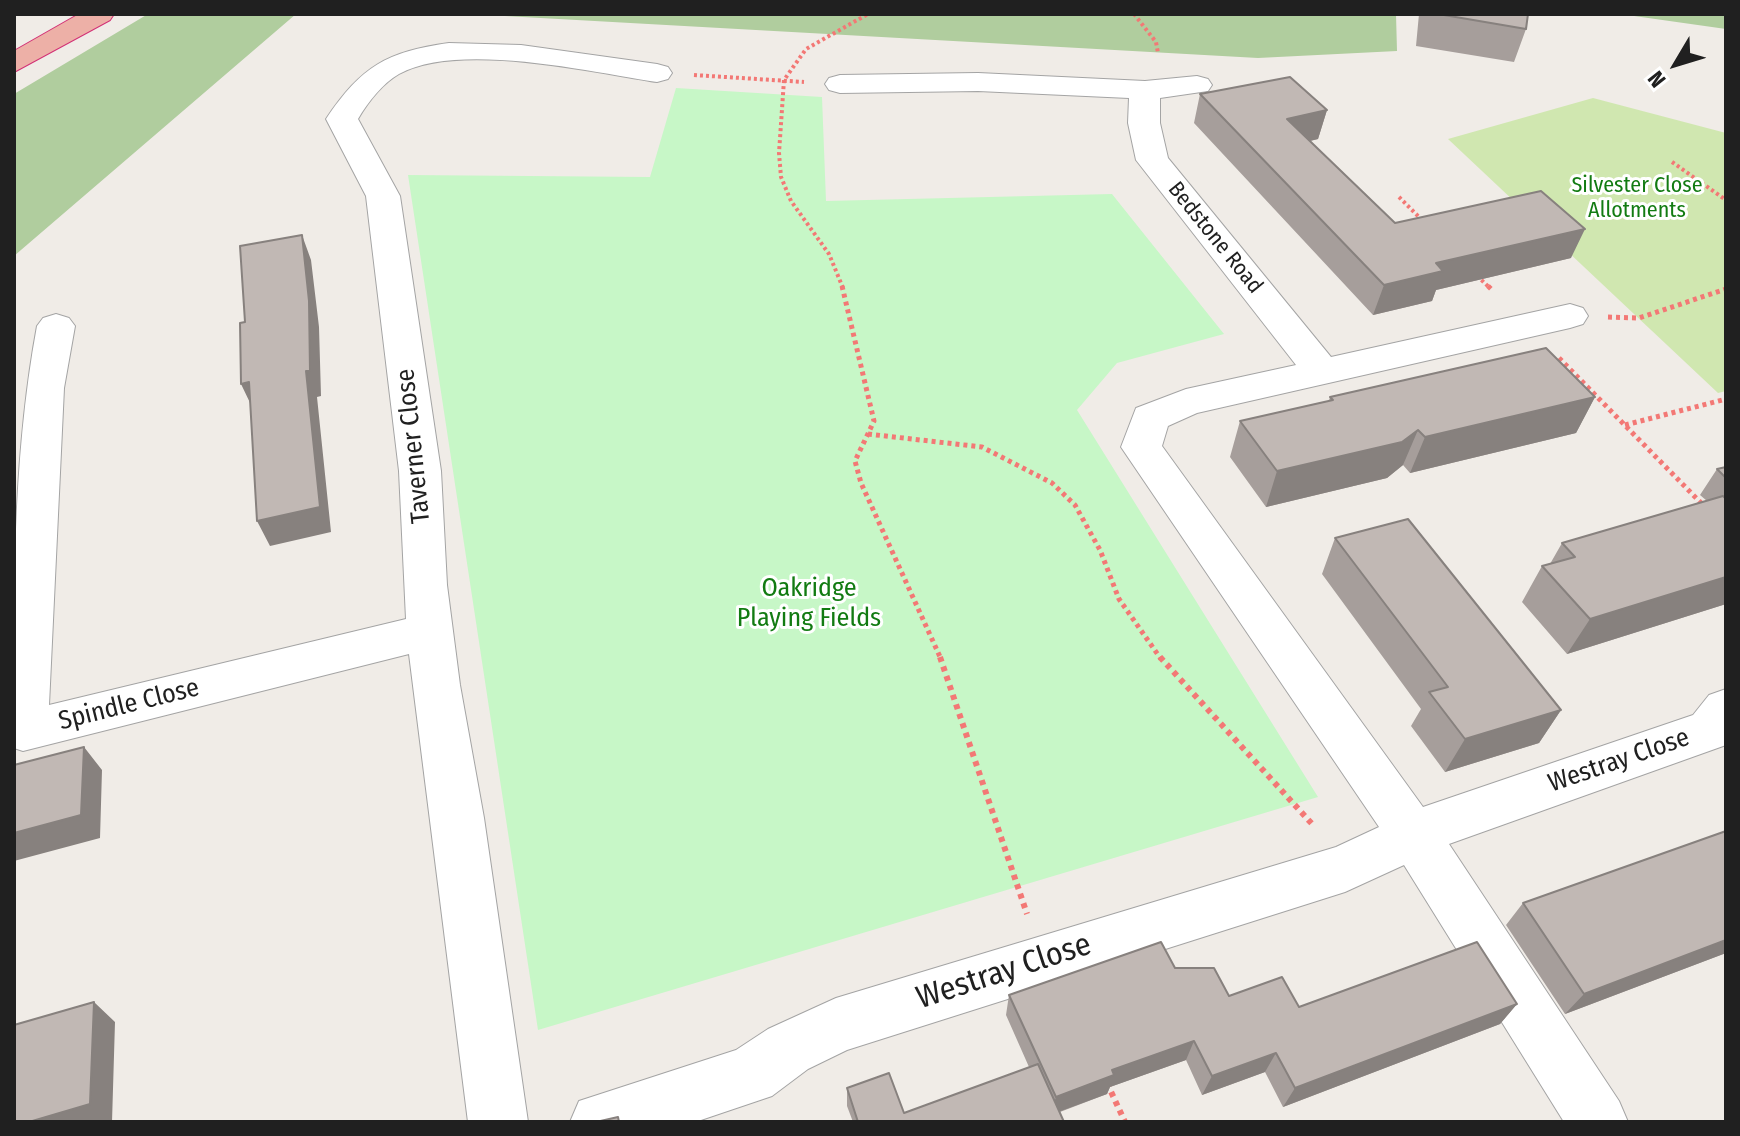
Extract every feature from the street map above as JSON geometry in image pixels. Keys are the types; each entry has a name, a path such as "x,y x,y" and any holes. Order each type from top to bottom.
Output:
{"highway":[{"path":"14,63 100,14"}],"street":[{"name":"Taverner Close","path":"498,1122 430,631 420,471 383,196 342,119 355,99 391,66 438,53 491,52 657,73"},
{"path":"840,84 978,82 1154,88 1197,85"},
{"name":"Bedstone Road","path":"1154,88 1144,123 1152,160 1322,371"},
{"path":"1570,316 1186,402 1150,418 1141,447 1414,836 1598,1122"},
{"name":"Spindle Close","path":"56,326 30,391 23,731 430,631"},
{"name":"Westray Close","path":"600,1122 751,1075 788,1049 836,1026 1046,958 1345,868 1455,817 1710,730 1726,709"}],"path":[{"path":"868,14 806,49 784,80 786,95 776,150 781,180 796,210 835,265 874,421 855,461 861,483 894,549 950,680 1031,923"},
{"path":"1134,14 1156,42 1154,88"},
{"path":"657,73 840,84"},
{"path":"1672,162 1726,200"},
{"path":"1639,318 1726,289"},
{"path":"1706,508 1624,425 1726,399"},
{"path":"868,434 982,447 1052,483 1075,505 1100,550 1119,599 1164,663 1314,826"},
{"path":"1105,1079 1125,1122"}],"green space":[{"path":"148,14 296,14 14,256 14,94"},
{"path":"469,14 1396,14 1397,51 1258,58"},
{"path":"1620,14 1726,14 1726,29"},
{"name":"Oakridge Playing Fields","path":"676,88 822,97 826,201 1112,194 1224,334 1117,363 1077,410 1318,797 538,1030 408,175 650,177"},
{"name":"Silvester Close Allotments","path":"1593,98 1726,133 1726,391 1718,393 1448,139"}],"building":[{"path":"1438,14 1528,14 1526,29"},
{"path":"1290,77 1327,110 1287,119 1395,223 1541,191 1585,229 1436,263 1443,271 1384,285 1200,94"},
{"path":"302,235 309,301 310,371 306,371 320,507 257,521 249,382 241,384 240,323 245,322 240,246"},
{"path":"1546,348 1595,397 1425,437 1418,430 1402,442 1277,471 1240,421 1333,400 1330,397"},
{"path":"1726,467 1726,478 1717,469"},
{"path":"1723,496 1726,499 1726,577 1590,619 1542,566 1575,557 1562,543"},
{"path":"1408,519 1561,710 1465,739 1429,692 1448,687 1335,538"},
{"path":"84,747 81,815 14,833 14,765"},
{"path":"1726,831 1726,940 1584,994 1523,903"},
{"path":"1161,942 1175,968 1214,968 1229,996 1282,977 1299,1007 1477,942 1517,1004 1295,1088 1276,1053 1212,1076 1194,1041 1112,1070 1114,1075 1056,1097 1009,995"},
{"path":"94,1002 90,1104 29,1122 14,1122 14,1025"},
{"path":"1038,1064 1064,1122 858,1122 847,1088 889,1073 904,1113"},
{"path":"618,1117 619,1122 596,1122"}]}
